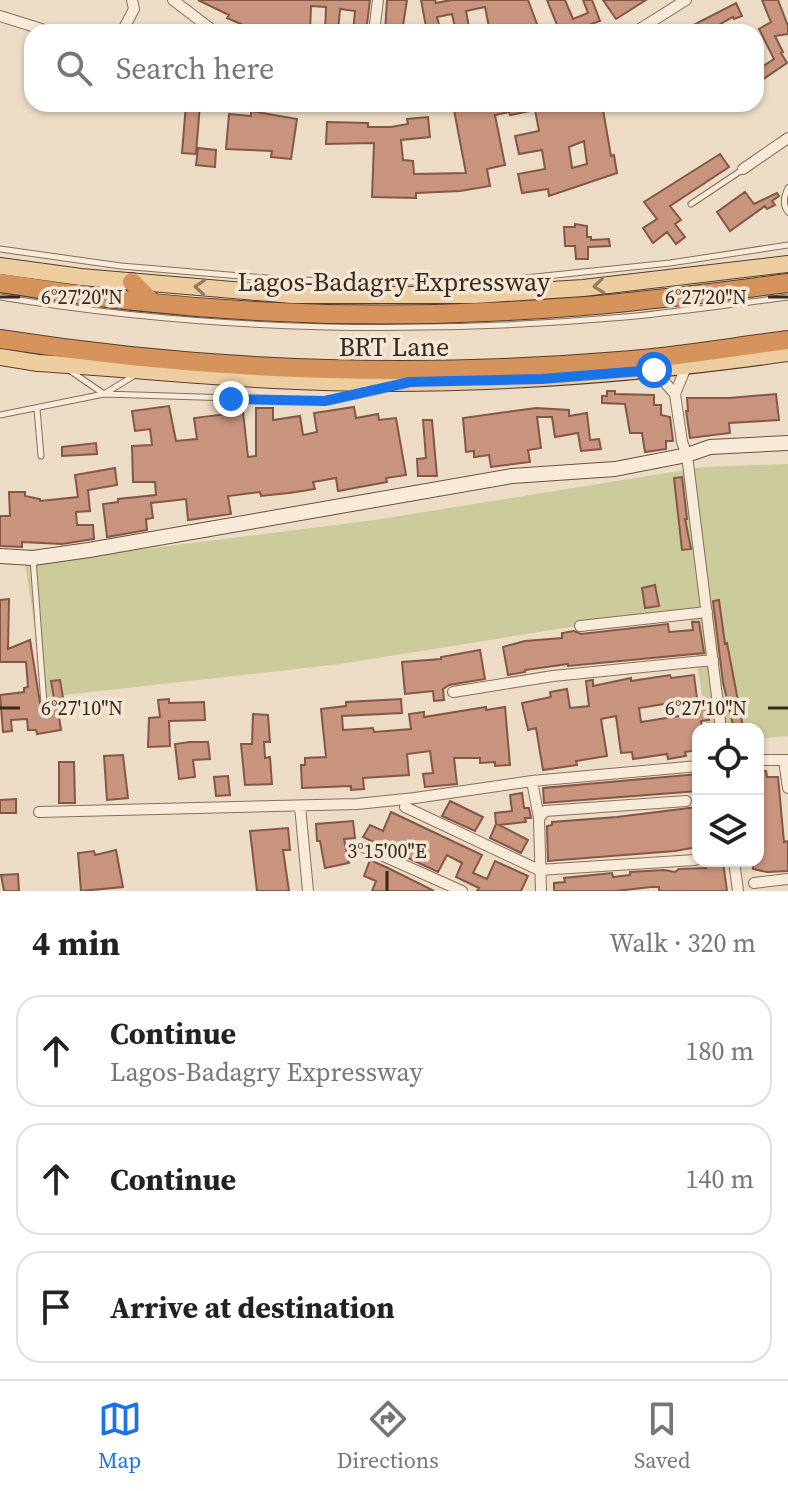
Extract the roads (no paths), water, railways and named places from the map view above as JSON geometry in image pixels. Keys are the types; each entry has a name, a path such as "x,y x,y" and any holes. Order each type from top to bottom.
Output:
{"highway":[{"path":"132,282 153,303"},
{"name":"Lagos-Badagry Expressway","path":"0,283 70,295 296,313 473,313 570,307 788,283"},
{"path":"0,338 69,350 215,364 386,369 620,361 788,338"}],"main road":[{"name":"Lagos-Badagry Expressway","path":"0,266 132,282 292,295 475,295 583,288 788,264"},
{"path":"0,357 38,363 276,381 410,382 542,379 686,367 788,353"},
{"path":"0,371 38,363"},
{"path":"0,556 33,558 512,476 615,469 687,455 710,447 788,443"},
{"path":"687,455 788,451"}],"street":[{"path":"173,0 204,24"},
{"path":"375,24 378,0"},
{"path":"648,24 686,0"},
{"path":"126,24 135,3"},
{"path":"0,16 26,24"},
{"path":"743,169 788,138"},
{"path":"686,367 675,394 687,455 720,723"},
{"path":"654,370 675,394"},
{"path":"580,626 707,612"},
{"path":"453,692 553,676 713,660"},
{"path":"764,760 786,760 788,788"},
{"path":"39,812 300,806 415,798 532,781 692,767"},
{"path":"532,781 539,818 541,891"},
{"path":"539,818 545,811 686,801"},
{"path":"300,806 308,891"},
{"path":"405,807 539,870 692,860"},
{"path":"361,846 462,891"},
{"path":"735,867 738,891"},
{"path":"754,883 788,879"}],"lane":[{"path":"691,204 743,169"},
{"path":"788,188 784,195 788,212"},
{"path":"0,249 121,266 290,280 478,283 670,263 788,245"},
{"name":"BRT Lane","path":"0,297 144,316 284,326 390,327 493,326 626,317 788,297"},
{"path":"61,364 104,394"},
{"path":"104,394 143,371"},
{"path":"231,399 232,377"},
{"path":"0,415 104,394 325,401 410,382"},
{"path":"37,409 41,456"},
{"path":"33,558 44,704"}]}
